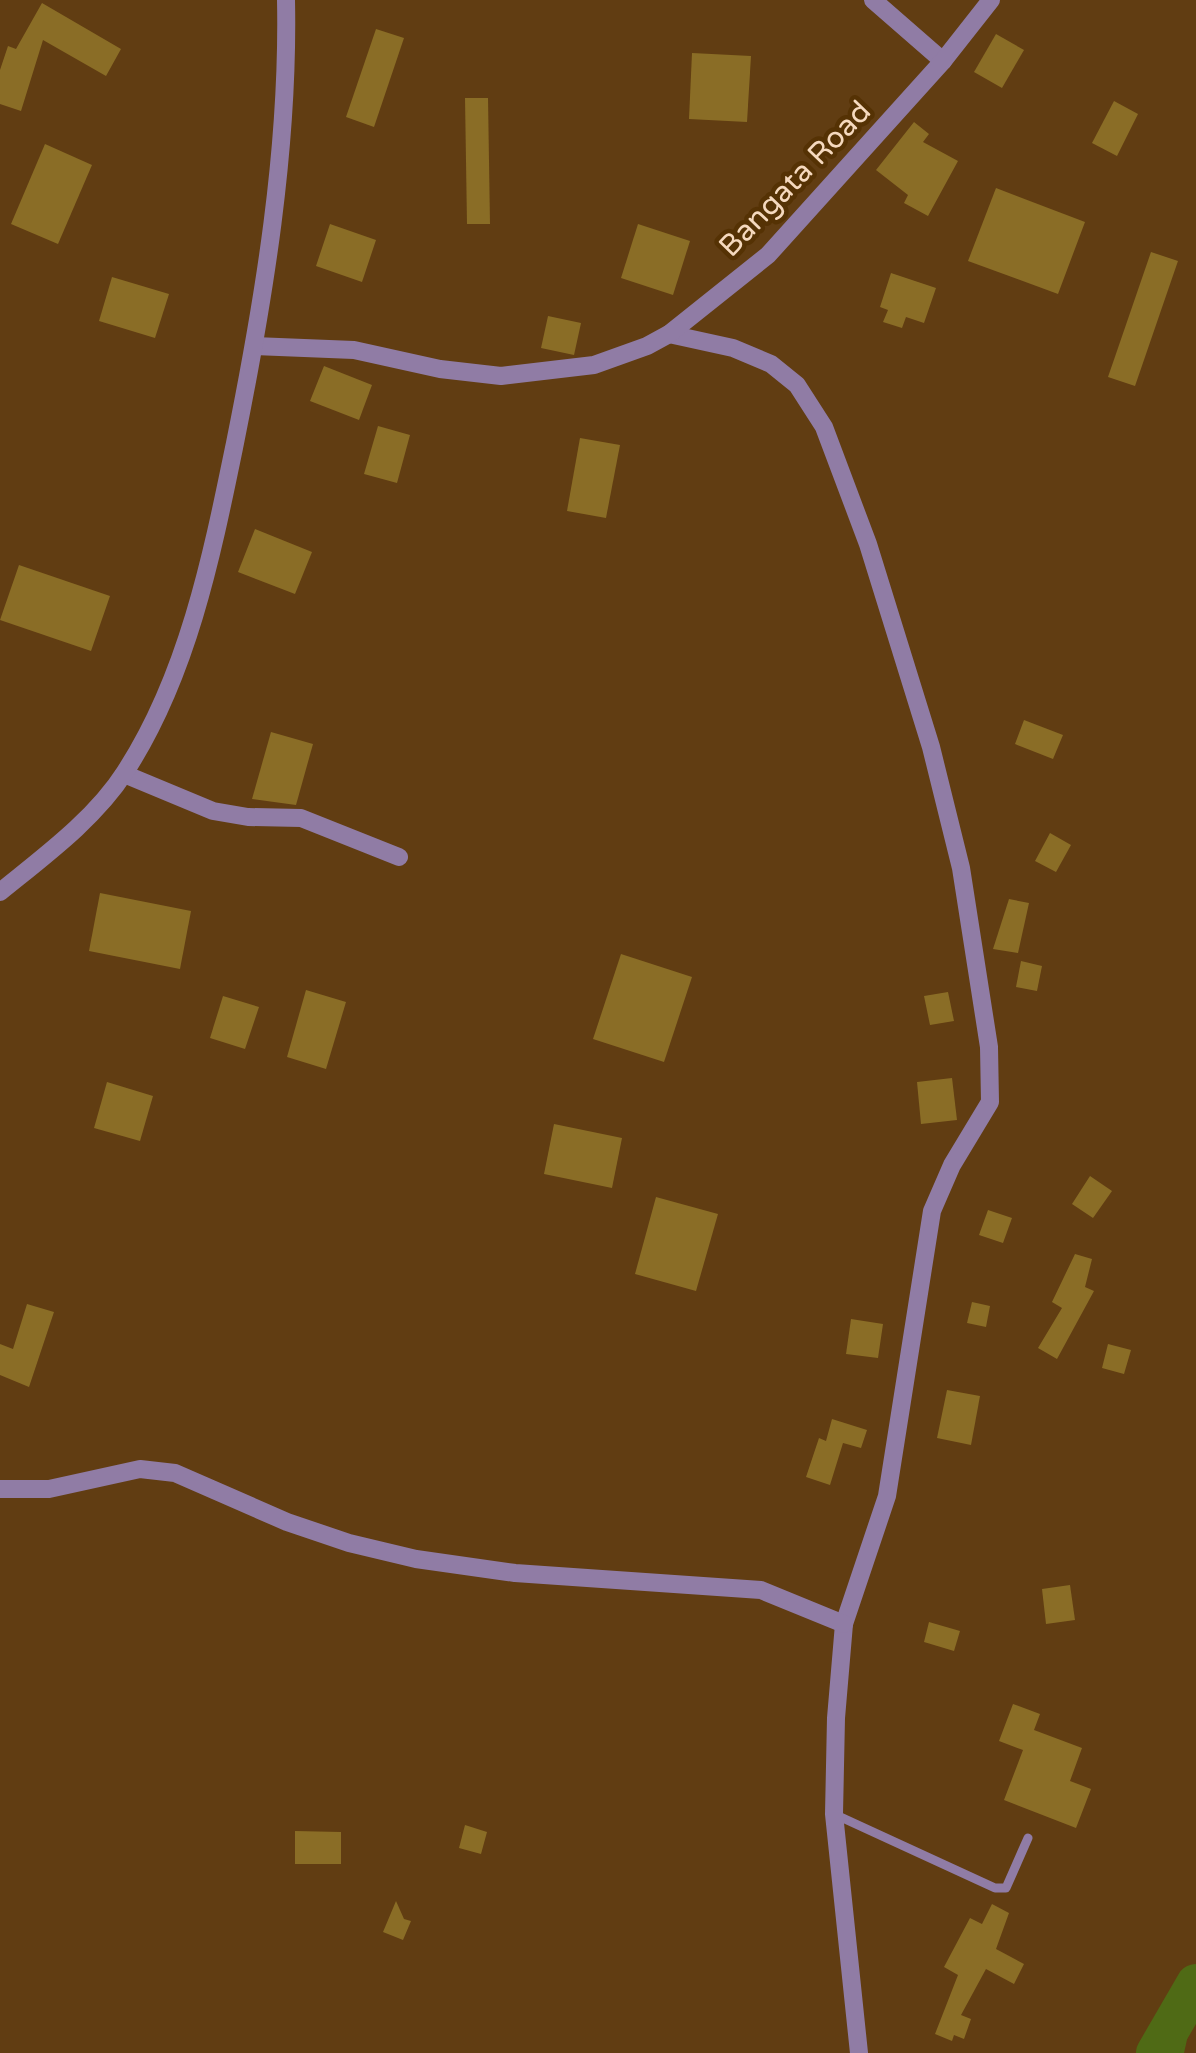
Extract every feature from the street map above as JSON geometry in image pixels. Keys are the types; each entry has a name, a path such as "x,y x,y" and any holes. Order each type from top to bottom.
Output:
{"street":[{"path":"0,892 88,815 124,774 179,662 214,544 254,346 286,74 286,0"},
{"path":"873,0 942,61"},
{"name":"Bangata Road","path":"254,346 354,350 440,369 501,376 594,365 669,334 768,255 992,0"},
{"path":"669,334 733,348 771,364 797,386 824,427 868,544 931,747 961,868 980,979 993,1092 932,1211 887,1496 844,1624 836,1718 834,1814 859,2053"},
{"path":"124,774 212,810 248,818 301,818 399,857"},
{"path":"0,1490 49,1489 140,1469 175,1474 302,1527 416,1558 515,1572 760,1590 844,1624"}],"lane":[{"path":"834,1814 995,1888 1006,1888 1014,1877 1028,1838"}],"building":[{"path":"42,3 121,49 106,76 43,40 21,111 0,104 0,70 8,46 16,49"},
{"path":"376,29 404,38 374,127 346,117"},
{"path":"996,34 1024,50 1002,88 974,72"},
{"path":"692,53 751,56 747,122 689,119"},
{"path":"465,98 488,98 490,224 467,224"},
{"path":"1114,101 1138,114 1117,156 1092,143"},
{"path":"914,122 929,134 923,142 958,161 928,216 904,203 908,195 876,170"},
{"path":"45,144 92,165 58,244 11,224"},
{"path":"996,188 1085,222 1058,294 968,261"},
{"path":"330,224 376,240 362,282 316,266"},
{"path":"638,224 690,241 673,295 621,278"},
{"path":"1151,252 1178,261 1135,386 1108,377"},
{"path":"891,273 936,288 924,323 906,317 902,328 883,322 888,310 880,307"},
{"path":"112,277 169,294 155,338 99,321"},
{"path":"548,316 581,323 574,355 541,348"},
{"path":"324,366 372,385 359,420 310,401"},
{"path":"378,426 410,435 397,483 364,474"},
{"path":"580,438 620,445 606,518 567,511"},
{"path":"255,529 312,552 295,594 238,572"},
{"path":"19,565 110,596 91,651 0,620"},
{"path":"1024,720 1063,735 1053,759 1015,744"},
{"path":"271,732 313,744 296,805 252,799"},
{"path":"1050,833 1071,845 1056,872 1035,861"},
{"path":"100,893 191,911 180,969 89,951"},
{"path":"1009,899 1029,903 1018,953 993,949"},
{"path":"621,954 692,977 664,1062 593,1039"},
{"path":"1021,961 1042,966 1037,991 1016,987"},
{"path":"306,990 346,1002 326,1069 287,1057"},
{"path":"948,992 954,1021 930,1025 924,996"},
{"path":"223,996 259,1007 245,1049 210,1038"},
{"path":"952,1078 957,1120 921,1124 917,1082"},
{"path":"107,1082 153,1096 140,1141 94,1128"},
{"path":"554,1124 622,1138 612,1188 544,1174"},
{"path":"1090,1176 1112,1191 1093,1218 1072,1204"},
{"path":"656,1197 718,1214 696,1291 635,1274"},
{"path":"988,1210 1012,1218 1003,1243 979,1235"},
{"path":"1075,1254 1092,1259 1085,1287 1094,1291 1057,1359 1038,1348 1062,1308 1052,1302"},
{"path":"972,1302 990,1306 986,1327 967,1323"},
{"path":"27,1304 54,1312 29,1387 0,1375 0,1344 13,1349"},
{"path":"851,1319 883,1324 878,1358 846,1354"},
{"path":"1108,1344 1131,1350 1124,1374 1102,1368"},
{"path":"947,1390 980,1396 971,1445 937,1438"},
{"path":"832,1419 867,1430 861,1448 843,1443 830,1485 806,1477 819,1438 826,1441"},
{"path":"1070,1585 1075,1620 1046,1624 1042,1589"},
{"path":"929,1622 960,1631 954,1651 924,1642"},
{"path":"1013,1704 1040,1714 1034,1730 1082,1748 1070,1781 1091,1789 1076,1828 1004,1800 1023,1750 999,1741"},
{"path":"465,1825 487,1832 481,1854 459,1848"},
{"path":"295,1831 341,1832 341,1864 295,1864"},
{"path":"396,1901 404,1919 411,1921 403,1940 383,1932"},
{"path":"992,1904 1009,1913 996,1949 1024,1964 1014,1984 986,1969 961,2015 971,2019 964,2039 954,2035 952,2041 935,2034 958,1975 944,1967 970,1918 982,1924"}],"waterway":[{"path":"1181,2053 1196,1984"},
{"path":"1156,2053 1196,1984"}]}
